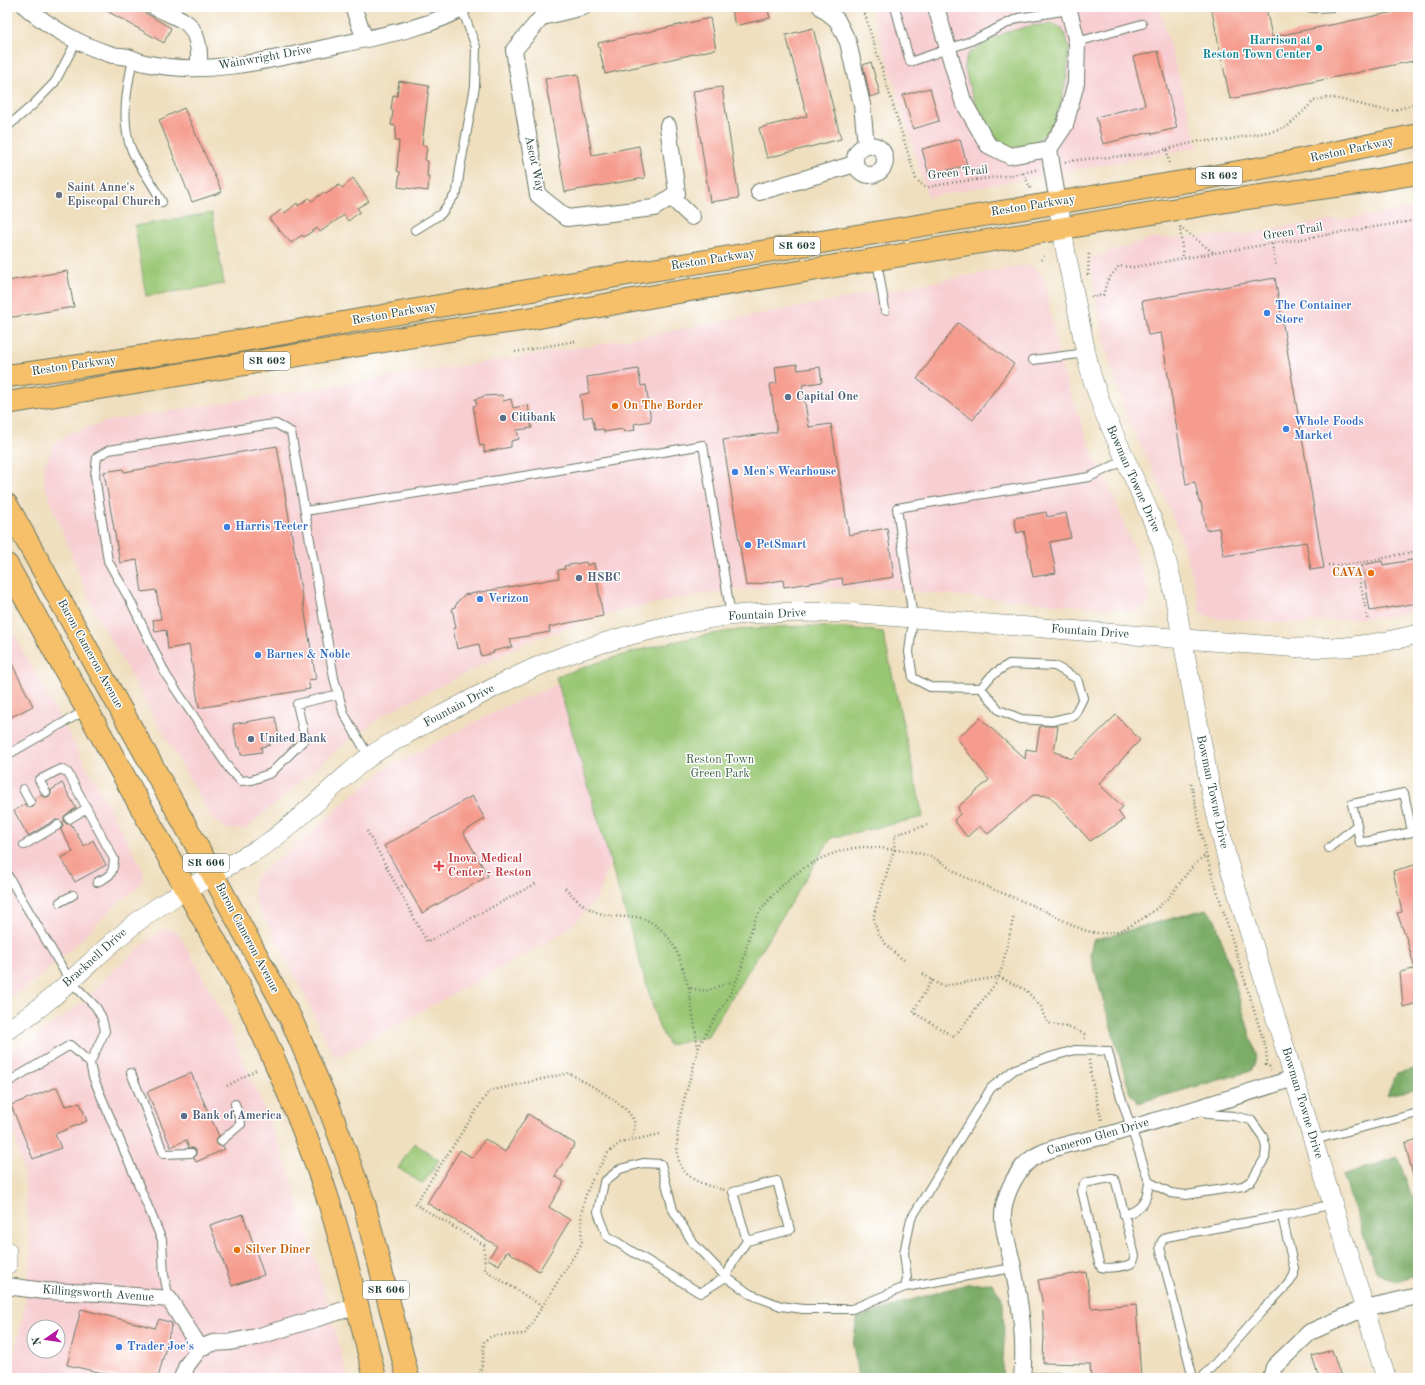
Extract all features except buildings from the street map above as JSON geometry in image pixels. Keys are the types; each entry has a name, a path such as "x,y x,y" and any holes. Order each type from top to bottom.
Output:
{"main road":[{"name":"Reston Parkway","path":"7,376 119,360 353,322 583,281 1058,203 1272,166 1418,135"},
{"name":"Reston Parkway","path":"7,404 451,330 528,319 660,295 1062,228 1418,173"},
{"path":"7,417 21,407 43,398"},
{"name":"Baron Cameron Avenue","path":"7,505 213,875 291,1020 329,1107 364,1203 408,1378"},
{"name":"SR 606","path":"7,565 239,984 265,1038 294,1106 328,1199 375,1378"}],"street":[{"name":"Wainwright Drive","path":"26,7 60,31 113,55 146,63 198,68 241,64 365,39 431,23 463,8"},
{"path":"155,7 185,22 195,34 200,57 198,68"},
{"path":"353,7 365,39"},
{"name":"Ascot Way","path":"583,7 542,17 514,50 538,195 567,218 654,208 671,198"},
{"path":"821,7 837,20 848,42 862,105 866,145"},
{"path":"936,7 963,101 988,145 1010,156 1049,148 1065,125 1076,83 1077,42 1068,9"},
{"path":"668,126 677,193 671,198 692,217"},
{"path":"866,145 874,145 881,150 885,156 885,165 881,172 874,176 866,176 859,171 855,164 855,156 859,149 866,145"},
{"path":"1049,148 1058,203"},
{"path":"759,192 855,164"},
{"name":"Bowman Towne Drive","path":"1058,203 1092,378 1104,412 1162,544 1171,578 1211,792 1227,859 1386,1378"},
{"name":"Fountain Drive","path":"187,890 267,843 294,823 338,781 388,745 473,699 552,661 600,644 649,630 731,616 797,612 848,613 1293,647 1346,647 1384,642 1418,634"},
{"name":"Bracknell Drive","path":"7,1030 38,1010 123,932 163,904 187,890"},
{"name":"Cameron Glen Drive","path":"1022,1377 1023,1331 1021,1313 1003,1218 1005,1201 1010,1185 1019,1172 1030,1160 1056,1148 1105,1136 1294,1078"},
{"path":"7,1251 7,1265"},
{"name":"Killingsworth Avenue","path":"7,1286 44,1291 100,1293 168,1299 200,1348"},
{"path":"1271,1378 1274,1367 1310,1332 1365,1308 1418,1296"},
{"path":"182,1378 187,1365 200,1348 213,1343 230,1342 256,1337 357,1306"}],"lane":[{"path":"895,7 910,62 970,41 1018,18 1068,9"},
{"path":"1306,7 1334,7"},
{"path":"415,230 441,214 457,192 475,86 476,47 463,8"},
{"path":"1077,42 1142,24"},
{"path":"7,127 34,104 55,82 77,40"},
{"path":"133,59 127,87 126,131 132,150 162,202"},
{"path":"877,259 885,310"},
{"path":"1033,360 1086,353"},
{"path":"338,694 297,704 305,739 271,773 252,780 241,781 230,770 166,676 131,602 108,561 95,476 97,457 109,450 266,425 276,424 291,432 334,678 344,714 370,757"},
{"path":"305,511 542,473 703,445 731,616"},
{"path":"981,688 992,675 1008,664 1055,666 1077,679 1083,698 1074,716 1052,721 1021,719 999,710 981,688 930,687 913,678 908,652 913,618 897,508 1089,477 1126,460"},
{"path":"7,755 87,709"},
{"path":"46,792 39,780 61,769 68,773 114,859 114,868 110,876 97,882"},
{"path":"23,789 30,802"},
{"path":"1404,794 1412,832 1360,843 1356,826 1352,804 1404,794"},
{"path":"69,819 87,808"},
{"path":"24,845 45,830 58,825"},
{"path":"1329,848 1356,826"},
{"path":"7,874 70,981 96,1007 102,1018 105,1031 90,1063"},
{"path":"60,902 73,895"},
{"path":"10,1081 70,1045 90,1063 93,1077 162,1240 164,1275 168,1299"},
{"path":"905,1287 907,1278 904,1254 911,1219 991,1088 1015,1069 1076,1050 1108,1050 1115,1079 1149,1182 1148,1197 1141,1207 1130,1214 1124,1215"},
{"path":"131,1073 164,1154 191,1152"},
{"path":"221,1141 241,1124 235,1104"},
{"path":"1149,1182 1171,1193 1186,1195 1243,1186 1252,1180 1264,1158 1266,1147 1263,1137 1251,1120 1234,1116 1207,1114 1196,1108"},
{"path":"1313,1140 1418,1113"},
{"path":"747,1241 733,1192 777,1181 790,1230 747,1241 735,1258 726,1277 700,1293 607,1236 598,1212 604,1182 620,1169 643,1162 661,1164 674,1210 693,1243 726,1277 750,1294 781,1306 803,1309 852,1309 905,1287 1013,1268"},
{"path":"1113,1178 1116,1182 1124,1215 1135,1256 1134,1260 1130,1264 1105,1269 1101,1267 1099,1263 1082,1191 1083,1186 1086,1183 1113,1178"},
{"path":"1193,1378 1160,1246 1162,1241 1166,1237 1282,1216 1333,1204"},
{"path":"1202,1378 1290,1282 1294,1275 1294,1268 1282,1216"},
{"path":"1022,1377 1064,1378"}],"path":[{"name":"Green Trail","path":"861,7 866,18 916,179 925,187 958,181 986,179 1023,173 1065,162 1144,154 1200,141 1220,141 1278,130 1288,126 1314,101 1325,98 1334,98 1375,108 1392,110 1418,103"},
{"path":"1167,148 1169,165"},
{"path":"1023,173 1033,191"},
{"name":"Green Trail","path":"1091,290 1092,297 1104,295 1107,281 1119,266 1134,267 1418,220"},
{"path":"1183,259 1180,227 1214,253"},
{"path":"1272,244 1276,267"},
{"path":"1089,251 1089,282"},
{"path":"1040,260 1045,256"},
{"path":"515,352 575,341"},
{"path":"1328,564 1342,565 1356,563 1418,551"},
{"path":"1356,563 1368,621"},
{"path":"1190,778 1206,855 1266,1049 1266,1065 1270,1067 1274,1085"},
{"path":"904,960 886,945 878,932 873,919 875,906 884,886 894,850 896,835 927,825"},
{"path":"367,831 428,942 537,883"},
{"path":"733,1192 711,1187 696,1181 689,1176 682,1168 679,1159 677,1136 685,1096 698,1049 737,980 747,943 759,912 772,896 792,876 814,862 838,852 866,847 915,852 930,856 976,882 1048,912 1081,930 1100,934 1122,929 1151,913 1170,895 1193,866 1206,855"},
{"path":"398,888 406,884"},
{"path":"565,888 580,903 602,914 645,919 656,925 671,942 689,988 698,1049"},
{"path":"932,980 913,1012 954,1037 996,983 1006,955 1014,915"},
{"path":"923,974 943,986 999,976 1026,990 1041,1007 1048,1023 1075,1028 1084,1034 1088,1050 1090,1074 1096,1093 1105,1136"},
{"path":"689,988 706,991 737,980"},
{"path":"228,1086 256,1070"},
{"path":"542,1306 486,1270 484,1245 415,1204 489,1091 569,1073 620,1104 629,1112 635,1123 631,1139"},
{"path":"479,1378 483,1359 484,1341 492,1336 524,1334 582,1243 581,1215 585,1197 593,1177 608,1153 620,1142 660,1134"}],"shaded area":[{"path":"871,7 1159,7 1198,147 928,197"},
{"path":"1418,206 1418,610 1387,617 1313,621 1307,624 1213,618 1201,613 1192,574 1177,527 1157,479 1127,417 1106,349 1089,258 1150,239 1250,234 1287,226 1374,215"},
{"path":"1020,266 1029,266 1044,277 1056,345 1065,378 1093,454 1113,496 1135,552 1150,595 1147,606 1139,611 928,593 899,589 767,587 700,594 611,613 529,641 385,714 338,749 246,829 226,829 211,817 93,609 45,487 44,466 54,444 68,434 112,420 595,345"},
{"path":"7,622 138,860 144,875 142,883 134,891 116,904 86,935 43,974 7,1002"},
{"name":"Inova Medical Center - Reston","path":"570,679 609,806 610,863 598,896 575,923 547,943 335,1058 283,952 254,900 254,882 258,875 310,834 344,802 384,770 502,708"},
{"path":"166,928 179,934 225,1017 286,1162 314,1255 348,1378 9,1378 23,1316 31,1254 24,1177 13,1125 7,1109 7,1056 85,1001 114,970 156,934"}],"green space":[{"path":"1052,24 1062,28 1069,46 1067,76 1061,103 1053,124 1041,138 1031,145 1012,148 999,141 983,122 970,90 964,65 968,54 985,43 1007,32 1030,26"},
{"path":"212,213 224,284 146,296 135,226"},
{"name":"Reston Town Green Park","path":"807,626 883,632 923,817 831,838 707,1037 669,1045 659,1027 556,677 599,662 686,639 740,630 769,627"},
{"path":"1206,909 1215,919 1257,1057 1251,1071 1138,1103 1130,1093 1090,954 1093,940"},
{"path":"1418,1068 1418,1089 1387,1095 1397,1073"},
{"path":"414,1143 439,1160 423,1184 398,1168"},
{"path":"1398,1157 1412,1197 1418,1201 1418,1275 1396,1280 1387,1278 1376,1271 1343,1175"},
{"path":"992,1283 1003,1301 1004,1342 1002,1378 858,1378 853,1344 857,1318 911,1300 967,1284"}],"place":[{"name":"Harrison at Reston Town Center","path":"1319,48"},
{"name":"Saint Anne's Episcopal Church","path":"59,195"},
{"name":"The Container Store","path":"1267,313"},
{"name":"Capital One","path":"788,397"},
{"name":"On The Border","path":"615,406"},
{"name":"Citibank","path":"503,418"},
{"name":"Whole Foods Market","path":"1286,429"},
{"name":"Men's Wearhouse","path":"735,472"},
{"name":"Harris Teeter","path":"227,527"},
{"name":"PetSmart","path":"748,545"},
{"name":"CAVA","path":"1371,573"},
{"name":"HSBC","path":"579,578"},
{"name":"Verizon","path":"480,599"},
{"name":"Barnes & Noble","path":"258,655"},
{"name":"United Bank","path":"251,739"},
{"name":"Inova Medical Center - Reston","path":"439,866"},
{"name":"Bank of America","path":"184,1116"},
{"name":"Silver Diner","path":"237,1250"},
{"name":"Trader Joe's","path":"119,1347"}]}
